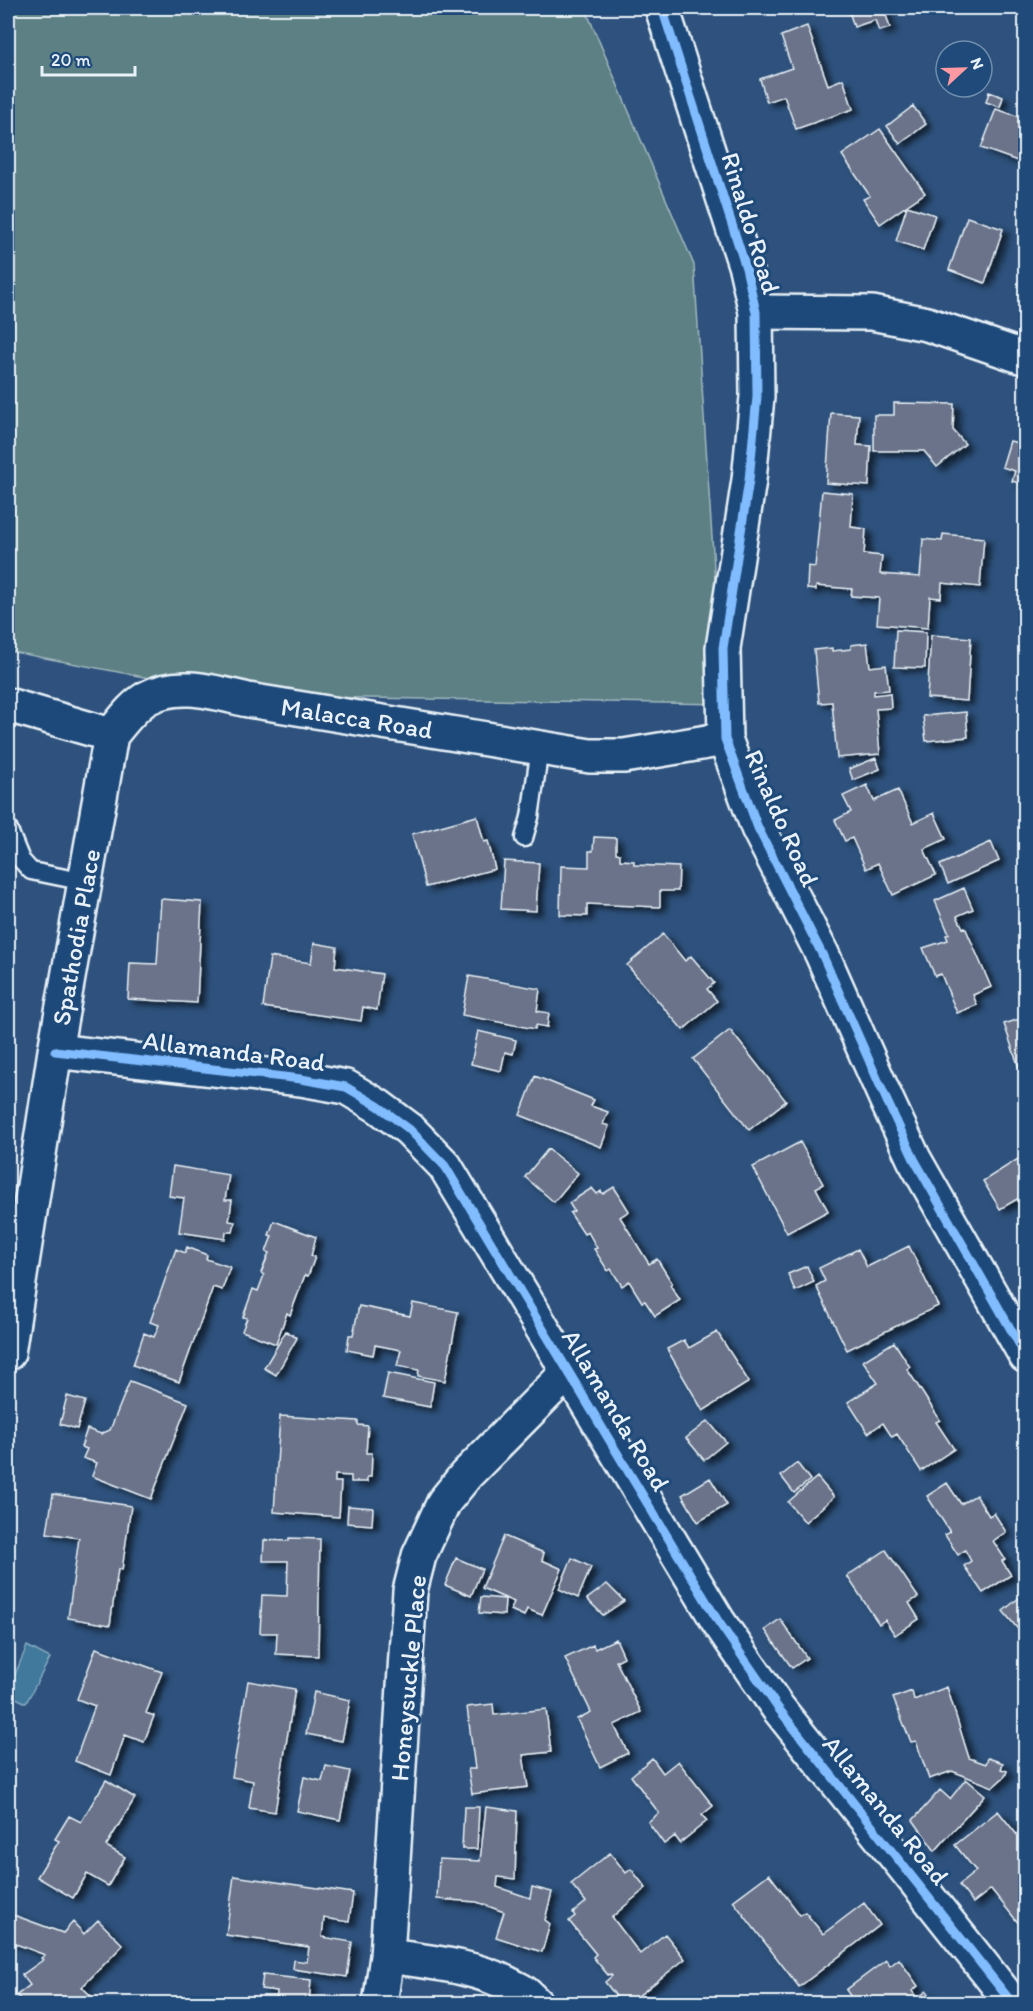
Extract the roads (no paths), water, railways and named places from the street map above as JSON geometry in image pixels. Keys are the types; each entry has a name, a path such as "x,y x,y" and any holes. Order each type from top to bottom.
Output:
{"street":[{"name":"Rinaldo Road","path":"662,8 746,268 756,312 757,397 752,456 723,648 725,739 758,828 822,954 914,1159 1026,1356"},
{"path":"756,312 872,313 927,324 1026,358"},
{"name":"Malacca Road","path":"111,735 129,714 148,698 171,690 197,689 248,700 590,756 624,756 725,739"},
{"path":"8,705 111,735"},
{"name":"Spathodia Place","path":"8,1353 56,1051 111,735"},
{"name":"Allamanda Road","path":"56,1051 301,1079 346,1088 378,1106 409,1129 445,1166 718,1621 747,1664 778,1708 1013,2004"},
{"name":"Honeysuckle Place","path":"380,2004 387,1956 410,1591 419,1556 444,1502 466,1475 568,1371"},
{"path":"387,1956 467,1969 520,1989 536,2004"}],"lane":[{"path":"524,838 530,817 540,748"},
{"path":"8,828 21,860 31,871 85,882"}],"water":[{"path":"27,1646 50,1658 26,1703 8,1694 8,1691"}]}
